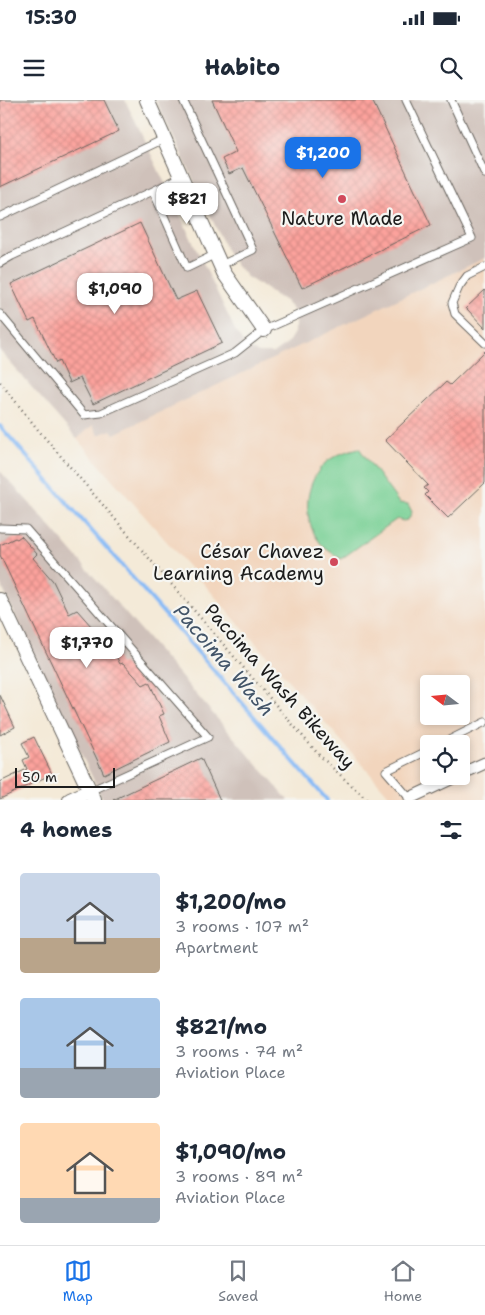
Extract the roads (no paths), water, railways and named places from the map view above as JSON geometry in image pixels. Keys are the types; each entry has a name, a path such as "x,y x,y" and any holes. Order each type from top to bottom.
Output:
{"street":[{"path":"147,100 224,273 264,330"},
{"path":"0,600 92,795 70,800"},
{"path":"470,770 485,763"},
{"path":"411,799 439,785"}],"lane":[{"path":"153,191 187,268 253,250 183,100"},
{"path":"0,314 84,415 101,413 235,353 264,330 472,238 406,100"},
{"path":"451,100 485,174"},
{"path":"0,216 164,139"},
{"path":"0,263 181,177"},
{"path":"485,267 467,276 459,287 452,303 455,314 485,343"},
{"path":"0,528 26,529 208,737 92,795"},
{"path":"459,735 485,722"},
{"path":"411,799 386,771 420,754"}],"waterway":[{"name":"Pacoima Wash","path":"0,426 327,800"}],"place":[{"name":"Nature Made","path":"342,199"},
{"name":"César Chavez Learning Academy","path":"334,562"}]}
